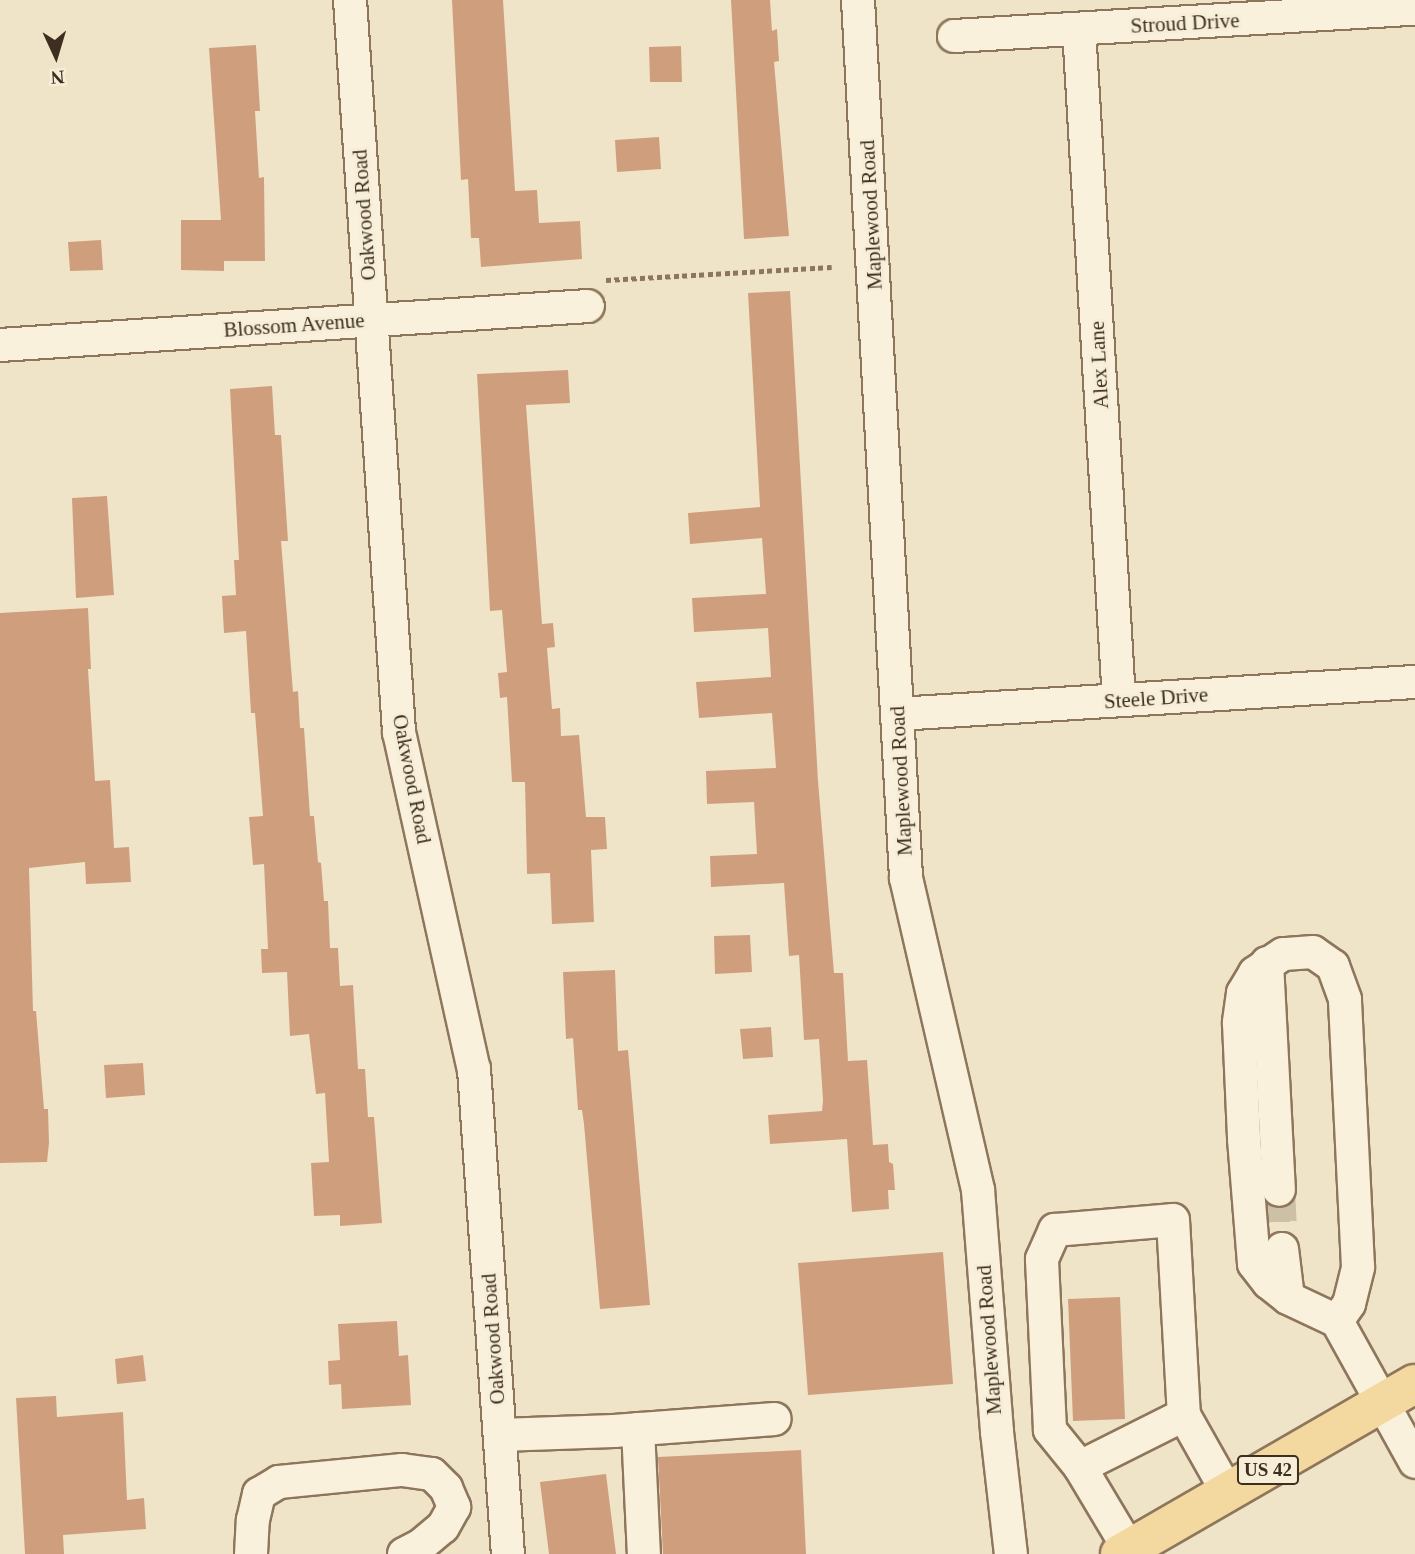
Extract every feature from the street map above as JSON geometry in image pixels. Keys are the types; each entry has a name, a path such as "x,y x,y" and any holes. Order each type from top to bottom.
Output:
{"main road":[{"name":"US 42","path":"1127,1553 1415,1384"}],"street":[{"name":"Oakwood Road","path":"350,0 399,732 474,1069 508,1554"},
{"name":"Maplewood Road","path":"858,0 906,878 978,1190 997,1432 1012,1554"},
{"name":"Stroud Drive","path":"954,36 1415,9"},
{"name":"Alex Lane","path":"1079,29 1119,700"},
{"name":"Blossom Avenue","path":"0,345 370,319 591,293"},
{"name":"Steele Drive","path":"898,714 1415,682"},
{"path":"1337,1321 1349,1304 1358,1267 1345,999 1333,966 1313,951 1283,954 1267,962 1255,973 1243,993 1239,1023 1244,1139 1254,1264 1269,1283 1288,1298 1337,1321 1415,1462"},
{"path":"1267,962 1279,1190"},
{"path":"1127,1553 1080,1467 1050,1430 1042,1259 1055,1230 1173,1220 1184,1415 1227,1493"},
{"path":"1282,1249 1288,1298"},
{"path":"1080,1467 1184,1415"},
{"path":"500,1435 775,1419"},
{"path":"638,1429 644,1554"},
{"path":"997,1432 1050,1430"},
{"path":"251,1554 253,1520 259,1494 279,1482 402,1470 432,1474 446,1488 454,1507"},
{"path":"454,1507 505,1501"},
{"path":"404,1554 420,1546 443,1527 454,1507"}],"path":[{"path":"591,293 832,267"}],"building":[{"path":"452,0 503,0 515,191 537,190 539,223 580,221 582,259 481,267 479,238 471,238 468,179 461,180"},
{"path":"731,0 770,0 772,31 777,29 779,61 774,62 789,236 744,239"},
{"path":"256,45 260,111 255,111 259,178 264,177 265,261 224,261 224,271 181,270 181,220 221,220 209,48"},
{"path":"681,46 682,82 650,82 649,47"},
{"path":"659,137 661,169 617,172 615,140"},
{"path":"101,240 103,270 70,271 68,242"},
{"path":"790,291 818,781 834,973 843,973 848,1061 867,1060 873,1145 888,1144 889,1162 893,1164 895,1190 888,1190 889,1209 852,1212 847,1139 770,1144 768,1115 822,1111 823,1100 819,1039 804,1040 799,955 789,956 784,883 711,887 710,856 757,854 754,802 707,804 706,771 776,768 772,713 699,718 696,682 771,677 768,628 694,632 692,598 766,594 762,538 690,544 688,513 760,507 748,293"},
{"path":"568,370 570,403 526,405 542,624 553,623 555,647 547,648 552,709 560,708 561,736 579,735 586,817 605,817 607,849 591,850 594,922 552,924 550,873 527,874 525,782 512,782 507,697 500,698 498,673 507,672 502,610 490,611 477,374"},
{"path":"272,386 275,435 281,435 288,541 281,541 293,692 298,691 300,728 304,728 310,816 314,816 324,901 328,901 330,948 338,948 340,986 353,985 358,1069 365,1069 368,1117 374,1117 382,1223 340,1226 340,1215 314,1216 311,1163 329,1162 325,1093 316,1094 309,1034 290,1036 287,972 262,973 261,949 268,949 264,864 253,865 249,817 263,816 255,713 251,713 246,631 224,633 222,596 236,595 234,560 239,560 230,389"},
{"path":"107,496 114,595 76,598 72,498"},
{"path":"88,608 91,669 88,669 95,781 110,780 114,848 129,847 131,882 86,884 85,862 29,868 33,1011 36,1011 44,1109 48,1109 49,1143 47,1162 0,1163 0,613"},
{"path":"750,935 752,972 715,974 714,936"},
{"path":"615,970 618,1051 628,1050 650,1305 600,1309 584,1124 582,1110 578,1110 573,1038 566,1039 563,972"},
{"path":"771,1027 773,1057 743,1059 740,1029"},
{"path":"143,1063 145,1095 106,1098 104,1065"},
{"path":"943,1252 953,1384 808,1395 798,1263"},
{"path":"1120,1297 1125,1419 1073,1421 1068,1299"},
{"path":"397,1321 399,1356 408,1355 411,1405 342,1409 341,1384 329,1385 328,1361 340,1360 338,1324"},
{"path":"143,1355 146,1381 117,1384 115,1359"},
{"path":"56,1396 57,1417 123,1412 127,1500 144,1498 146,1529 63,1535 64,1554 25,1554 16,1398"},
{"path":"801,1450 806,1554 663,1554 658,1457"},
{"path":"606,1474 616,1554 549,1554 540,1482"}],"tunnel":[{"path":"1279,1190 1282,1249"}]}
